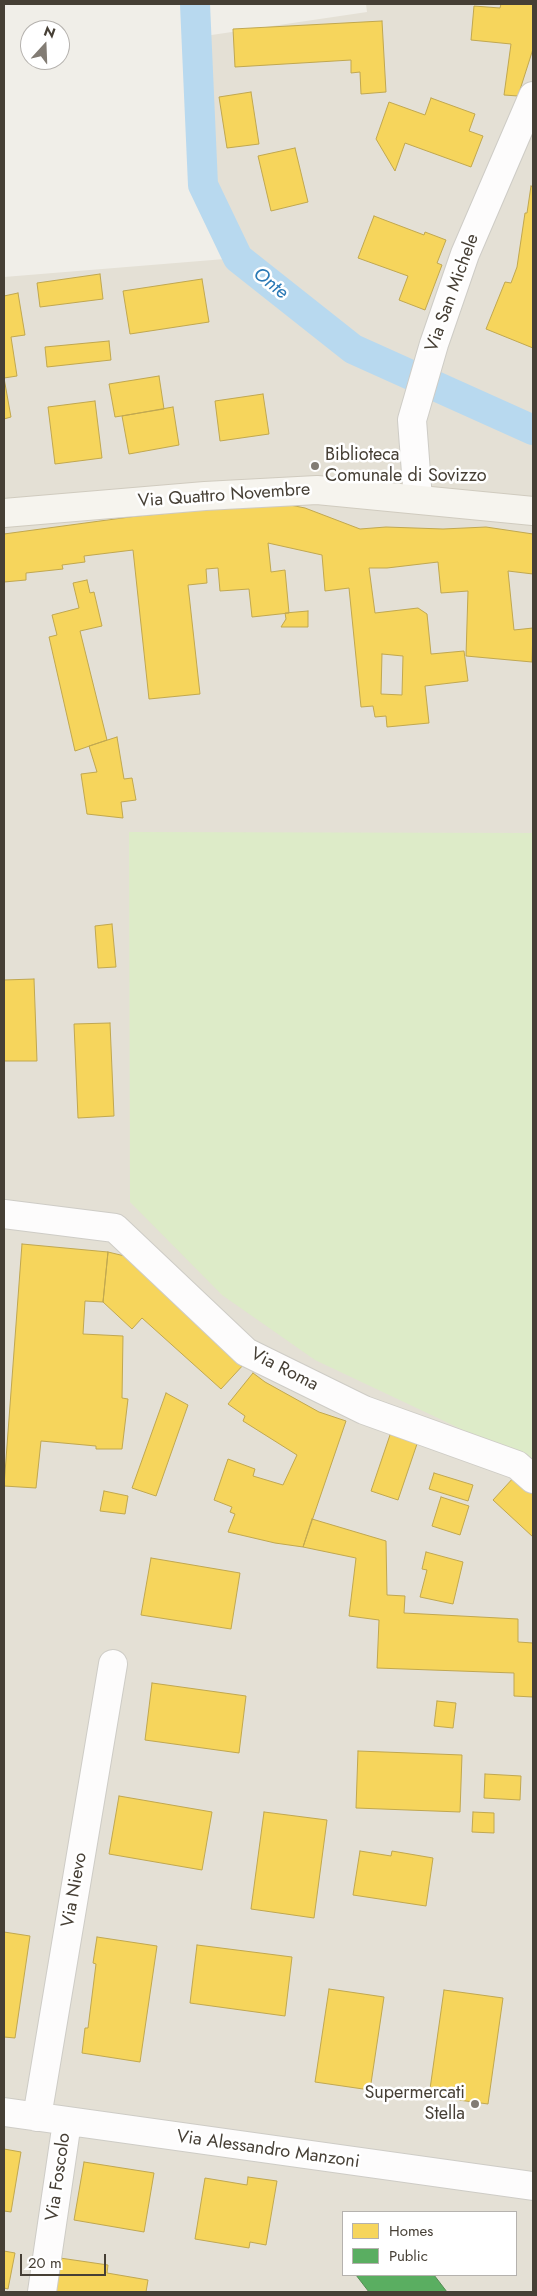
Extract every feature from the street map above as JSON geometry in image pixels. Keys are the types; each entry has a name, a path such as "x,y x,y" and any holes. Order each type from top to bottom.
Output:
{"street":[{"name":"Via San Michele","path":"418,498 412,420 434,344 465,254 533,96"},
{"name":"Via Quattro Novembre","path":"4,514 205,496 317,490 418,498 533,512"},
{"name":"Via Roma","path":"4,1214 115,1228 246,1352 364,1410 517,1465 533,1479"},
{"name":"Via Nievo","path":"37,2117 114,1664"},
{"name":"Via Alessandro Manzoni","path":"4,2112 533,2186"},
{"name":"Via Foscolo","path":"42,2292 67,2122"}],"shaded area":[{"path":"366,4 533,4 533,2292 4,2292 4,277 237,258 203,185 198,37 367,12"}],"green space":[{"path":"129,832 533,833 533,1463 315,1360 222,1295 130,1202"}],"building: Homes":[{"path":"501,4 533,4 533,49 518,96 504,95 511,44 471,40 474,6 500,8"},
{"path":"382,21 386,92 361,94 360,72 351,73 351,60 235,67 233,29"},
{"path":"251,92 259,144 227,148 219,97"},
{"path":"431,98 475,114 469,131 483,136 471,167 405,143 395,171 376,139 389,102 425,115"},
{"path":"295,148 308,202 271,211 258,156"},
{"path":"531,186 533,187 533,348 486,329 505,282 511,283 517,267"},
{"path":"374,216 424,235 425,232 446,240 437,263 442,265 425,310 399,300 408,276 358,258"},
{"path":"100,274 103,299 40,307 37,283"},
{"path":"202,279 209,322 130,334 123,291"},
{"path":"18,293 25,335 11,337 17,376 4,378 4,296"},
{"path":"109,341 111,360 47,367 45,347"},
{"path":"159,376 164,409 115,417 109,384"},
{"path":"4,378 11,417 4,419"},
{"path":"263,394 269,434 220,441 215,401"},
{"path":"95,401 102,458 55,464 48,407"},
{"path":"173,407 179,445 129,454 122,416"},
{"path":"280,503 305,508 360,529 386,527 443,529 486,527 533,534 533,574 508,571 514,630 533,628 532,662 466,656 468,591 441,593 438,562 387,568 369,568 375,613 418,608 427,614 431,654 464,651 468,681 425,686 429,723 387,727 386,716 375,717 373,706 361,707 349,588 325,591 322,555 268,543 271,572 285,570 289,613 252,617 249,589 220,591 218,568 206,569 207,583 188,585 200,694 149,699 133,550 84,556 85,562 62,565 63,569 26,573 26,580 4,582 4,534 137,516","holes":["382,654 403,656 402,695 381,694"]},
{"path":"87,580 90,593 94,592 102,626 80,631 107,740 75,751 49,637 57,635 52,615 79,608 73,583"},
{"path":"308,611 308,627 281,627 286,619 285,613"},
{"path":"117,737 124,779 132,778 136,800 121,802 123,818 87,814 81,774 97,772 89,746"},
{"path":"112,924 116,967 98,968 95,926"},
{"path":"34,979 37,1061 4,1061 4,980"},
{"path":"110,1023 114,1116 78,1118 74,1024"},
{"path":"22,1244 108,1252 103,1302 85,1301 83,1334 123,1336 122,1398 128,1399 122,1449 96,1449 96,1446 41,1441 36,1488 4,1486"},
{"path":"108,1252 133,1258 245,1363 221,1389 142,1318 132,1329 103,1302"},
{"path":"253,1373 265,1382 319,1412 346,1421 303,1547 275,1543 228,1532 235,1514 230,1512 232,1507 214,1500 228,1459 255,1469 253,1476 283,1485 297,1455 243,1421 245,1416 228,1404"},
{"path":"166,1393 188,1405 156,1496 132,1488"},
{"path":"391,1432 418,1441 398,1500 371,1491"},
{"path":"434,1473 473,1485 468,1501 429,1489"},
{"path":"515,1476 533,1491 533,1537 493,1500"},
{"path":"104,1491 128,1496 125,1514 100,1511"},
{"path":"441,1497 469,1506 460,1535 432,1526"},
{"path":"312,1519 386,1541 387,1595 405,1596 404,1613 518,1619 518,1642 533,1643 533,1697 514,1696 514,1673 377,1668 379,1620 349,1616 356,1558 303,1547"},
{"path":"426,1552 463,1562 453,1604 420,1597 427,1570 422,1569"},
{"path":"151,1558 240,1573 231,1629 141,1615"},
{"path":"152,1683 246,1696 239,1753 145,1740"},
{"path":"437,1701 456,1703 453,1728 434,1726"},
{"path":"358,1751 462,1755 460,1812 356,1808"},
{"path":"485,1774 521,1776 520,1800 484,1798"},
{"path":"119,1796 212,1812 202,1870 109,1854"},
{"path":"264,1812 327,1820 314,1918 251,1909"},
{"path":"473,1812 494,1813 494,1833 472,1832"},
{"path":"360,1851 391,1856 392,1851 433,1858 426,1906 353,1895"},
{"path":"4,1932 30,1936 15,2038 4,2037"},
{"path":"97,1937 157,1946 140,2062 82,2053 85,2028 88,2028 96,1964 93,1963"},
{"path":"197,1945 292,1957 285,2016 190,2003"},
{"path":"329,1989 384,1997 370,2090 315,2082"},
{"path":"444,1990 503,1998 488,2104 429,2096"},
{"path":"4,2149 21,2152 11,2212 4,2211"},
{"path":"84,2162 154,2173 144,2232 74,2220"},
{"path":"248,2177 277,2181 266,2245 250,2242 249,2248 195,2239 205,2178 247,2185"},
{"path":"4,2251 15,2253 8,2289 4,2288"},
{"path":"60,2258 108,2265 107,2273 148,2280 146,2292 55,2292"}],"building: Public":[{"path":"357,2276 435,2276 447,2292 369,2292"}],"waterway":[{"name":"Onte","path":"195,4 203,185 238,258 353,349 533,430"}],"place":[{"name":"Biblioteca Comunale di Sovizzo","path":"315,466"},
{"name":"Supermercati Stella","path":"475,2104"}]}
